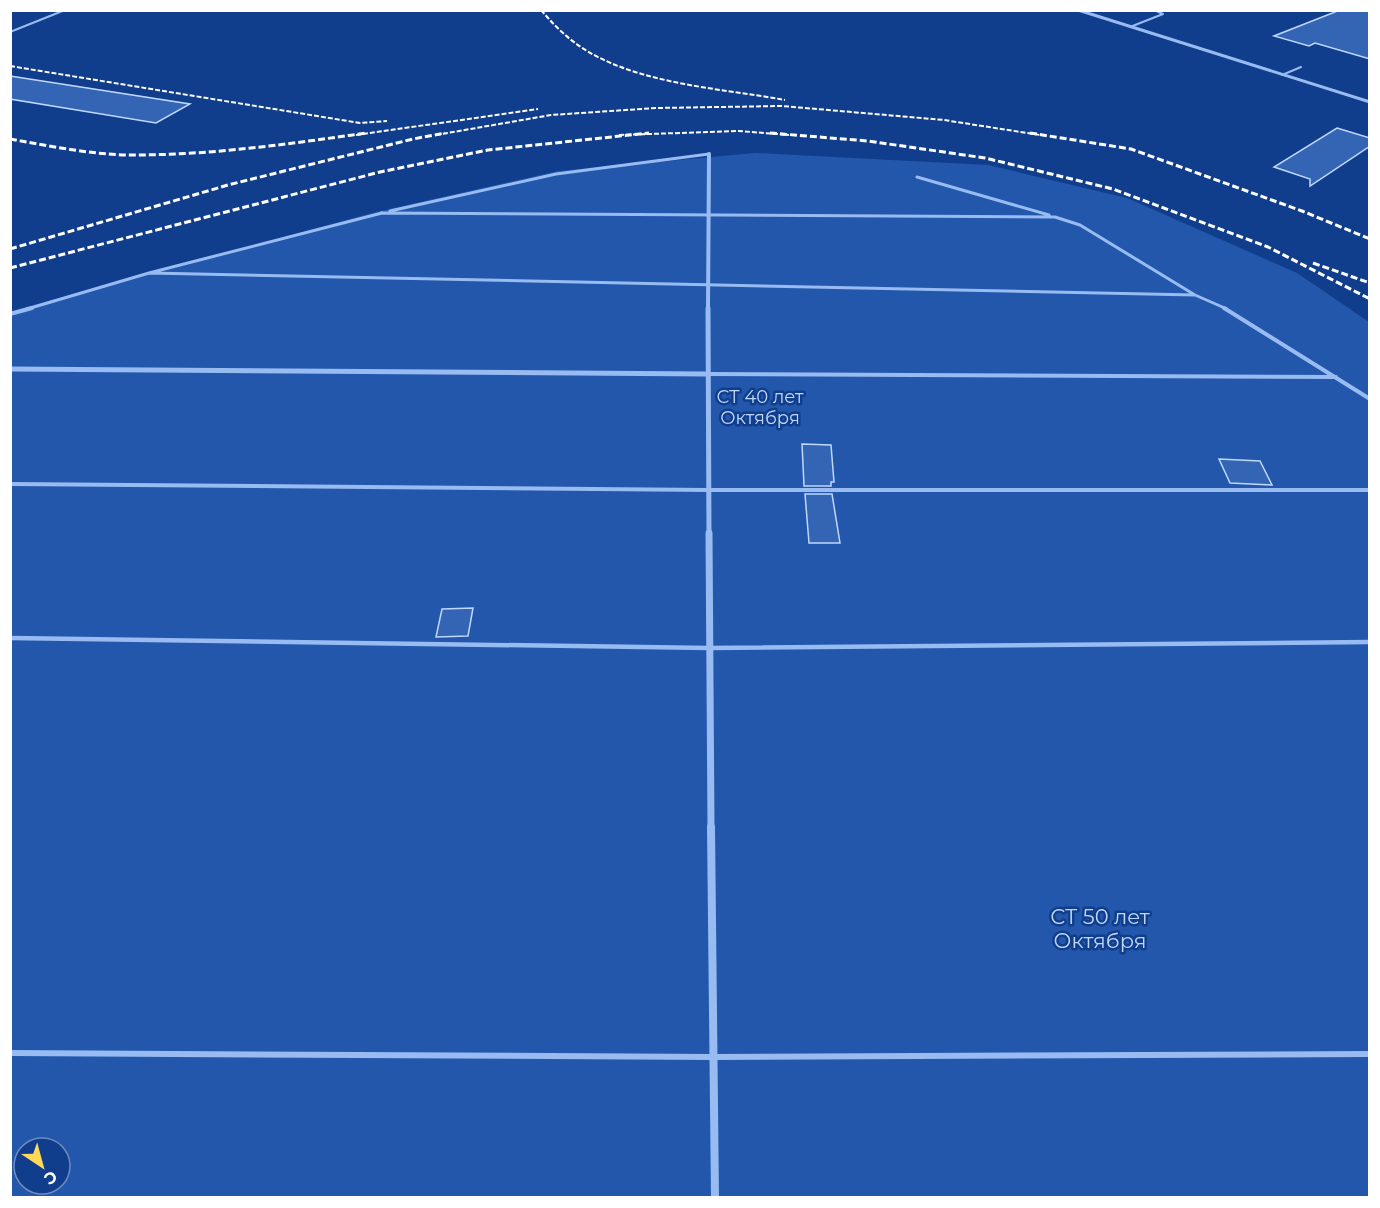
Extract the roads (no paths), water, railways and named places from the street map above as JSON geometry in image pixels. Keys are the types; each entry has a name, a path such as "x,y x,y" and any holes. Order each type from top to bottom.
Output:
{"street":[{"path":"1078,10 1370,102"},
{"path":"709,154 707,374 715,1197"},
{"path":"10,369 707,374"}],"lane":[{"path":"10,32 65,10"},
{"path":"1130,27 1164,14 1154,10"},
{"path":"1282,75 1301,68"},
{"path":"10,314 149,273 381,213 556,174 709,154"},
{"path":"917,177 1080,225 1195,295 1225,308 1370,399"},
{"path":"381,213 1055,217"},
{"path":"149,273 1195,295"},
{"path":"707,374 1338,377"},
{"path":"10,484 708,490 1370,490"},
{"path":"10,638 709,648 1370,642"},
{"path":"10,1053 713,1057 1370,1054"}],"railway":[{"path":"541,10 554,25 585,50 611,63 668,81 785,100"},
{"path":"10,66 360,123 387,121"},
{"path":"436,135 551,115 656,108 782,106 944,120 1040,135"},
{"path":"356,135 538,109"},
{"path":"635,134 739,131 789,135"},
{"path":"10,139 71,150 163,155 250,148 366,133"},
{"path":"10,249 228,185 445,133"},
{"path":"635,134 649,133"},
{"path":"770,133 868,141 985,158 1113,189 1268,247 1370,299"},
{"path":"1030,133 1131,149 1302,211 1370,239"},
{"path":"10,268 380,172 488,150 635,134"},
{"path":"619,135 635,134"},
{"path":"1313,263 1370,283"}],"park label":[{"name":"СТ 40 лет Октября","path":"760,407"},
{"name":"СТ 50 лет Октября","path":"1100,928"}]}
